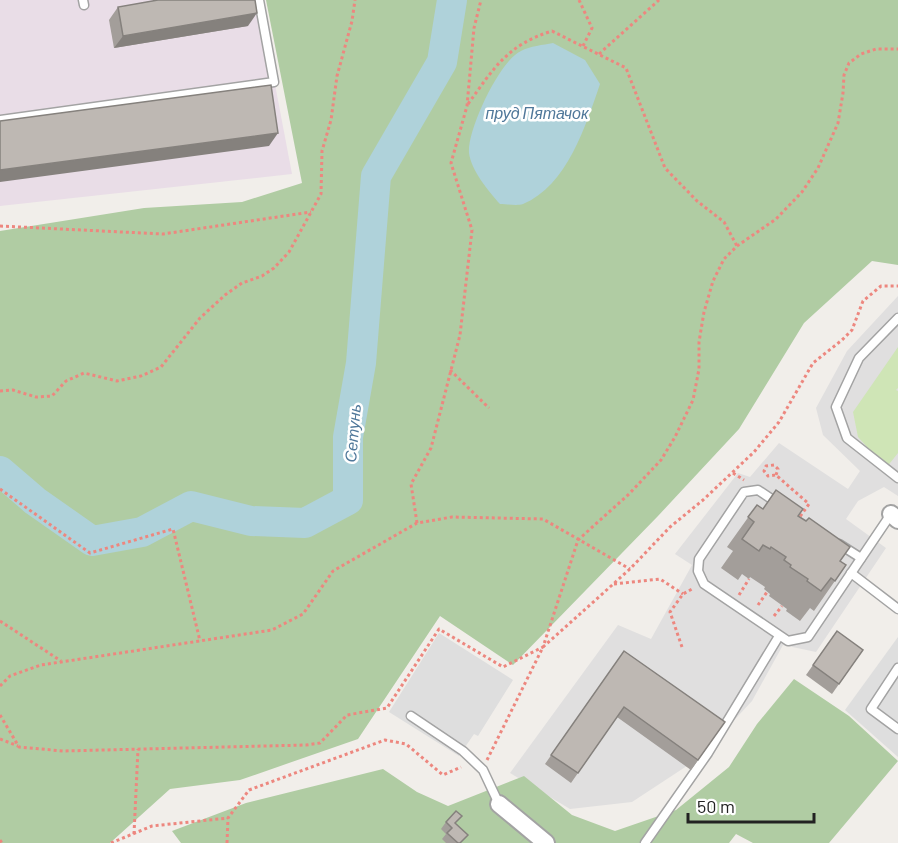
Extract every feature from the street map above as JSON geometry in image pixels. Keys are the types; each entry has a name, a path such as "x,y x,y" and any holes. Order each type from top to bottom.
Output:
{"street":[{"path":"499,804 546,843"}],"lane":[{"path":"0,120 274,82 259,0"},
{"path":"898,318 859,358 836,407 847,438 898,478"},
{"path":"791,512 758,490 744,492 699,559 698,571 704,584 788,642 808,637 861,558 894,517"},
{"path":"819,530 861,558"},
{"path":"851,573 898,609"},
{"path":"645,843 708,753 779,636"},
{"path":"898,668 871,709 898,729"},
{"path":"411,717 463,751 474,761 483,770 499,804"}],"path":[{"path":"0,391 13,390 36,397 52,396 66,381 84,373 117,381 141,376 161,367 200,318 225,295 242,283 262,276 274,268 289,252 321,194 322,151 331,120 337,76 352,21 355,0"},
{"path":"417,523 411,484 430,448 460,335 472,230 451,163 466,106 474,28 481,0"},
{"path":"579,0 592,28 583,46"},
{"path":"599,54 659,0"},
{"path":"466,106 498,61 530,38 552,31 599,54 626,68 665,168 697,201 724,222 737,246"},
{"path":"483,770 543,647 578,540 629,495 661,460 693,399 699,369 699,342 704,312 712,281 724,259 737,246 776,219 802,192 818,168 838,123 844,75 849,63 861,54 876,49 898,49"},
{"path":"0,226 163,234 311,212"},
{"path":"0,739 19,747 63,751 320,743 347,715 387,708 439,629 503,667 543,647 630,569 670,527 703,500 754,452 779,422 813,363 852,330 863,301 881,286 898,286"},
{"path":"450,370 489,408"},
{"path":"776,475 778,468 774,465 766,466 765,471 768,476 776,475 809,504 799,517 797,527"},
{"path":"0,489 90,554 173,529 200,641"},
{"path":"0,686 10,676 41,665 272,630 303,614 333,571 417,523 452,517 543,519 630,569"},
{"path":"799,517 819,530"},
{"path":"613,584 660,579 684,594"},
{"path":"733,604 749,579"},
{"path":"682,647 670,612 684,594 704,584"},
{"path":"755,610 766,592"},
{"path":"769,624 782,606"},
{"path":"0,621 63,662"},
{"path":"0,715 19,747"},
{"path":"227,843 228,818 249,790 385,740 406,744 443,775 474,761"},
{"path":"134,834 138,749"},
{"path":"111,843 152,826 228,818"}],"shaded area":[{"path":"0,0 259,0 292,174 0,206"},
{"path":"898,296 898,496 884,487 858,501 846,519 886,548 816,652 783,645 752,701 699,758 632,802 570,809 510,773 618,625 651,639 692,565 675,554 738,473 750,477 779,443 848,489 860,471 823,435 816,408 847,351"},
{"path":"439,633 513,680 478,736 474,734 459,756 389,712"},
{"path":"898,637 898,757 845,710"}],"green space":[{"path":"266,0 898,0 898,265 872,261 804,323 739,429 513,665 440,616 358,739 240,780 170,789 110,843 0,843 0,231 144,208 242,202 302,183"},
{"path":"898,347 898,388 896,390 898,391 898,453 886,468 858,437 853,412"},
{"path":"794,679 849,716 898,761 829,843 753,843 736,834 729,843 181,843 172,831 246,803 383,769 417,792 448,806 524,776 572,815 615,831 676,810 729,767 757,724"}],"water":[{"name":"пруд Пятачок","path":"553,43 585,60 600,84 573,153 552,183 523,204 500,204 481,180 470,160 473,129 486,97 513,57 528,48"}],"building":[{"path":"158,0 255,0 257,13 123,36 118,7"},
{"path":"271,85 278,133 0,170 0,121"},
{"path":"776,490 803,509 798,516 806,521 809,518 850,547 840,561 846,565 835,581 831,578 821,591 790,567 791,565 784,560 786,557 771,547 770,549 763,545 759,551 742,539 754,522 748,517 757,505 763,509"},
{"path":"837,631 863,650 839,684 813,665"},
{"path":"624,651 725,722 698,760 624,707 578,773 551,755"},
{"path":"456,811 462,816 455,823 468,835 460,843 447,833 452,828 446,822"}],"waterway":[{"name":"Сетунь","path":"0,471 35,501 92,541 142,532 191,506 251,521 305,523 348,500 348,437 361,363 376,176 442,62 452,0"}]}
